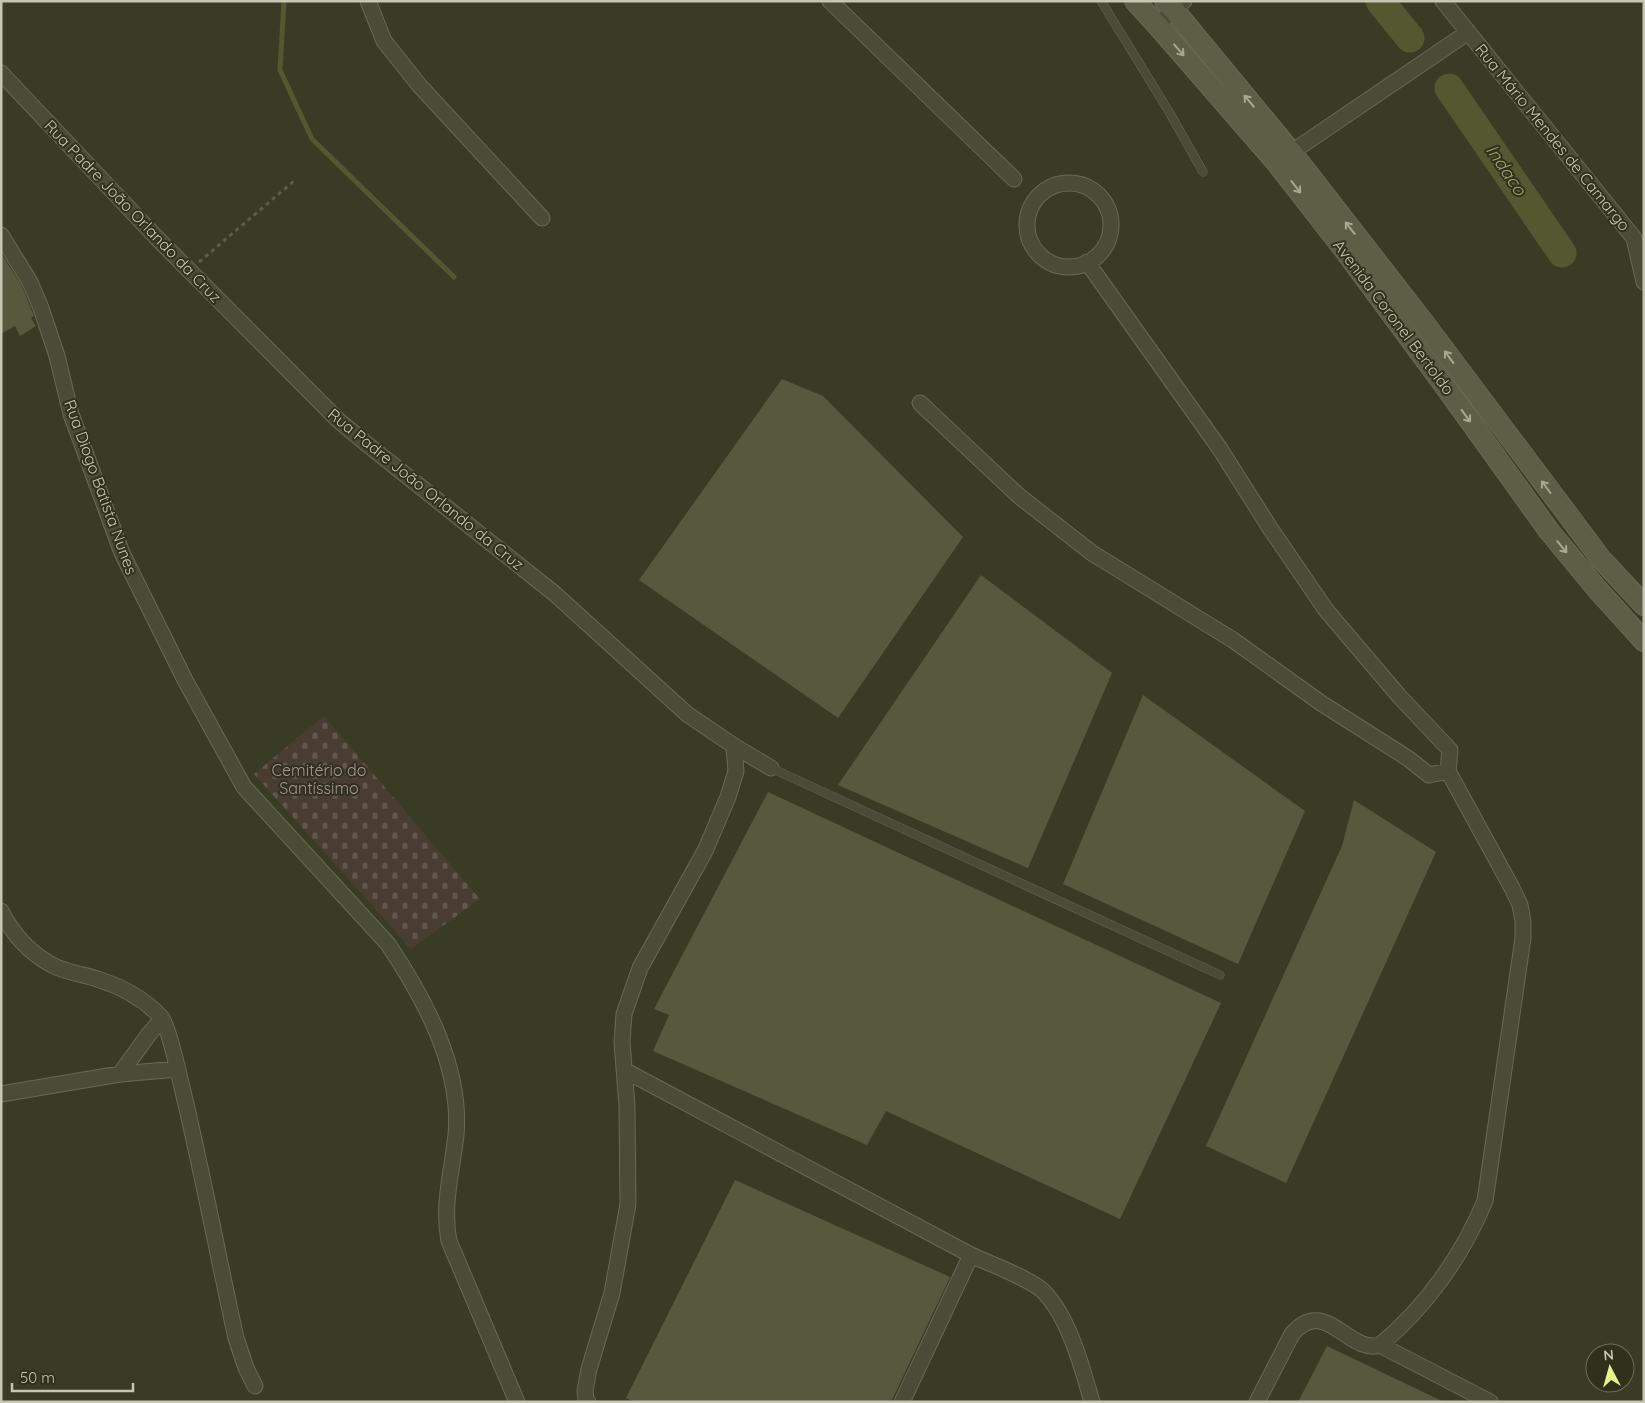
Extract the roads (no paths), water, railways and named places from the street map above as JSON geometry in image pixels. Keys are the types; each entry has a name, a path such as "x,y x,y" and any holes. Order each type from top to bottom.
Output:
{"street":[{"path":"368,1 384,41 419,85 542,218"},
{"path":"830,1 1014,179"},
{"name":"Avenida Coronel Bertoldo","path":"1134,1 1284,158 1424,323 1601,560 1644,606"},
{"name":"Rua Mário Mendes de Camargo","path":"1443,1 1467,33 1639,239 1644,282"},
{"path":"1157,25 1174,4"},
{"name":"Avenida Coronel Bertoldo","path":"1174,4 1284,158 1343,248 1549,531 1597,589 1644,641"},
{"path":"1284,158 1467,33"},
{"name":"Rua Padre João Orlando da Cruz","path":"1,74 156,238 346,426 555,594 687,714 734,746 772,768"},
{"path":"1065,182 1079,184 1092,189 1102,198 1108,210 1111,224 1109,237 1103,249 1094,259 1087,262 1081,265 1066,267 1053,264 1040,256 1032,245 1027,232 1027,218 1032,204 1041,193 1052,186 1065,182"},
{"name":"Rua Diogo Batista Nunes","path":"1,235 30,282 41,308 57,356 71,414 122,553 185,680 244,787 388,944 404,968 441,1040 456,1096 456,1133 446,1208 446,1227 449,1242 517,1402"},
{"path":"1087,262 1220,449 1270,528 1326,610 1400,696 1450,750 1448,771 1520,906 1523,921 1523,938 1485,1201 1474,1227 1431,1294 1380,1345 1372,1347 1361,1343 1325,1322 1307,1321 1298,1326 1257,1402"},
{"path":"1408,336 1424,323"},
{"path":"920,403 1019,496 1092,553 1233,640 1321,702 1409,759 1429,775 1448,771"},
{"path":"588,1402 585,1391 589,1369 612,1293 628,1204 627,1106 622,1042 624,1014 640,968 705,852 728,797 736,771 734,746"},
{"path":"1,911 19,939 40,957 58,967 100,980 124,990 142,1001 162,1019 178,1069 236,1338 246,1368 255,1386"},
{"path":"120,1074 162,1019"},
{"path":"1,1094 120,1074 178,1069"},
{"path":"624,1070 971,1256 1021,1278 1042,1290 1058,1309 1073,1342 1092,1402"},
{"path":"902,1402 971,1256"},
{"path":"1380,1345 1490,1402"}],"lane":[{"path":"1102,1 1203,172"},
{"path":"772,768 1220,975"}],"waterway":[{"path":"284,1 280,70 312,139 454,277"},
{"name":"Indaco","path":"1380,1 1410,38"},
{"name":"Indaco","path":"1449,88 1562,253"}],"park label":[{"name":"Cemitério do Santíssimo","path":"319,779"}]}
